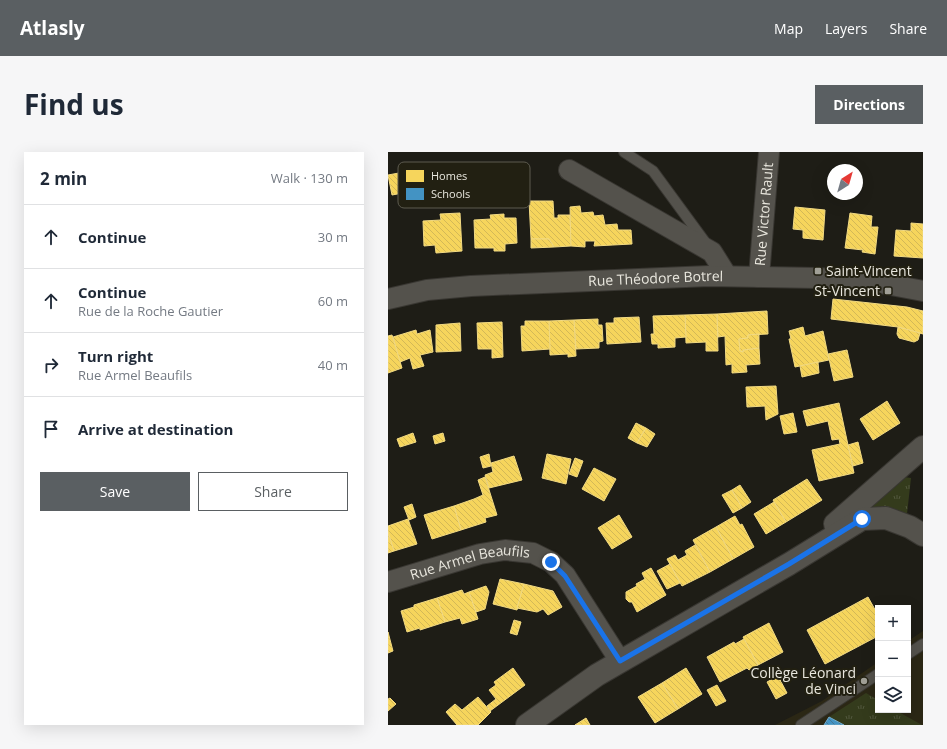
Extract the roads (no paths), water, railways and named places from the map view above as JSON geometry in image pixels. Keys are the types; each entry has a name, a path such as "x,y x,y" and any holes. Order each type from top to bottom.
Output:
{"street":[{"name":"Rue Victor Rault","path":"759,277 770,152"},
{"path":"569,170 712,252 727,276"},
{"name":"Rue Théodore Botrel","path":"388,299 427,290 471,286 727,276 818,278 875,282 923,291"},
{"path":"789,564 923,447"},
{"path":"527,725 597,675 789,564 862,519 886,518 910,527 923,535"},
{"name":"Rue Armel Beaufils","path":"388,582 480,554 505,550 533,553 551,562 565,576 620,661"}],"lane":[{"path":"624,152 653,171 712,252"},
{"path":"911,652 923,644"},
{"path":"800,725 875,676"}],"place":[{"name":"Saint-Vincent","path":"818,271"},
{"name":"St-Vincent","path":"888,291"},
{"name":"Collège Léonard de Vinci","path":"864,681"}]}
